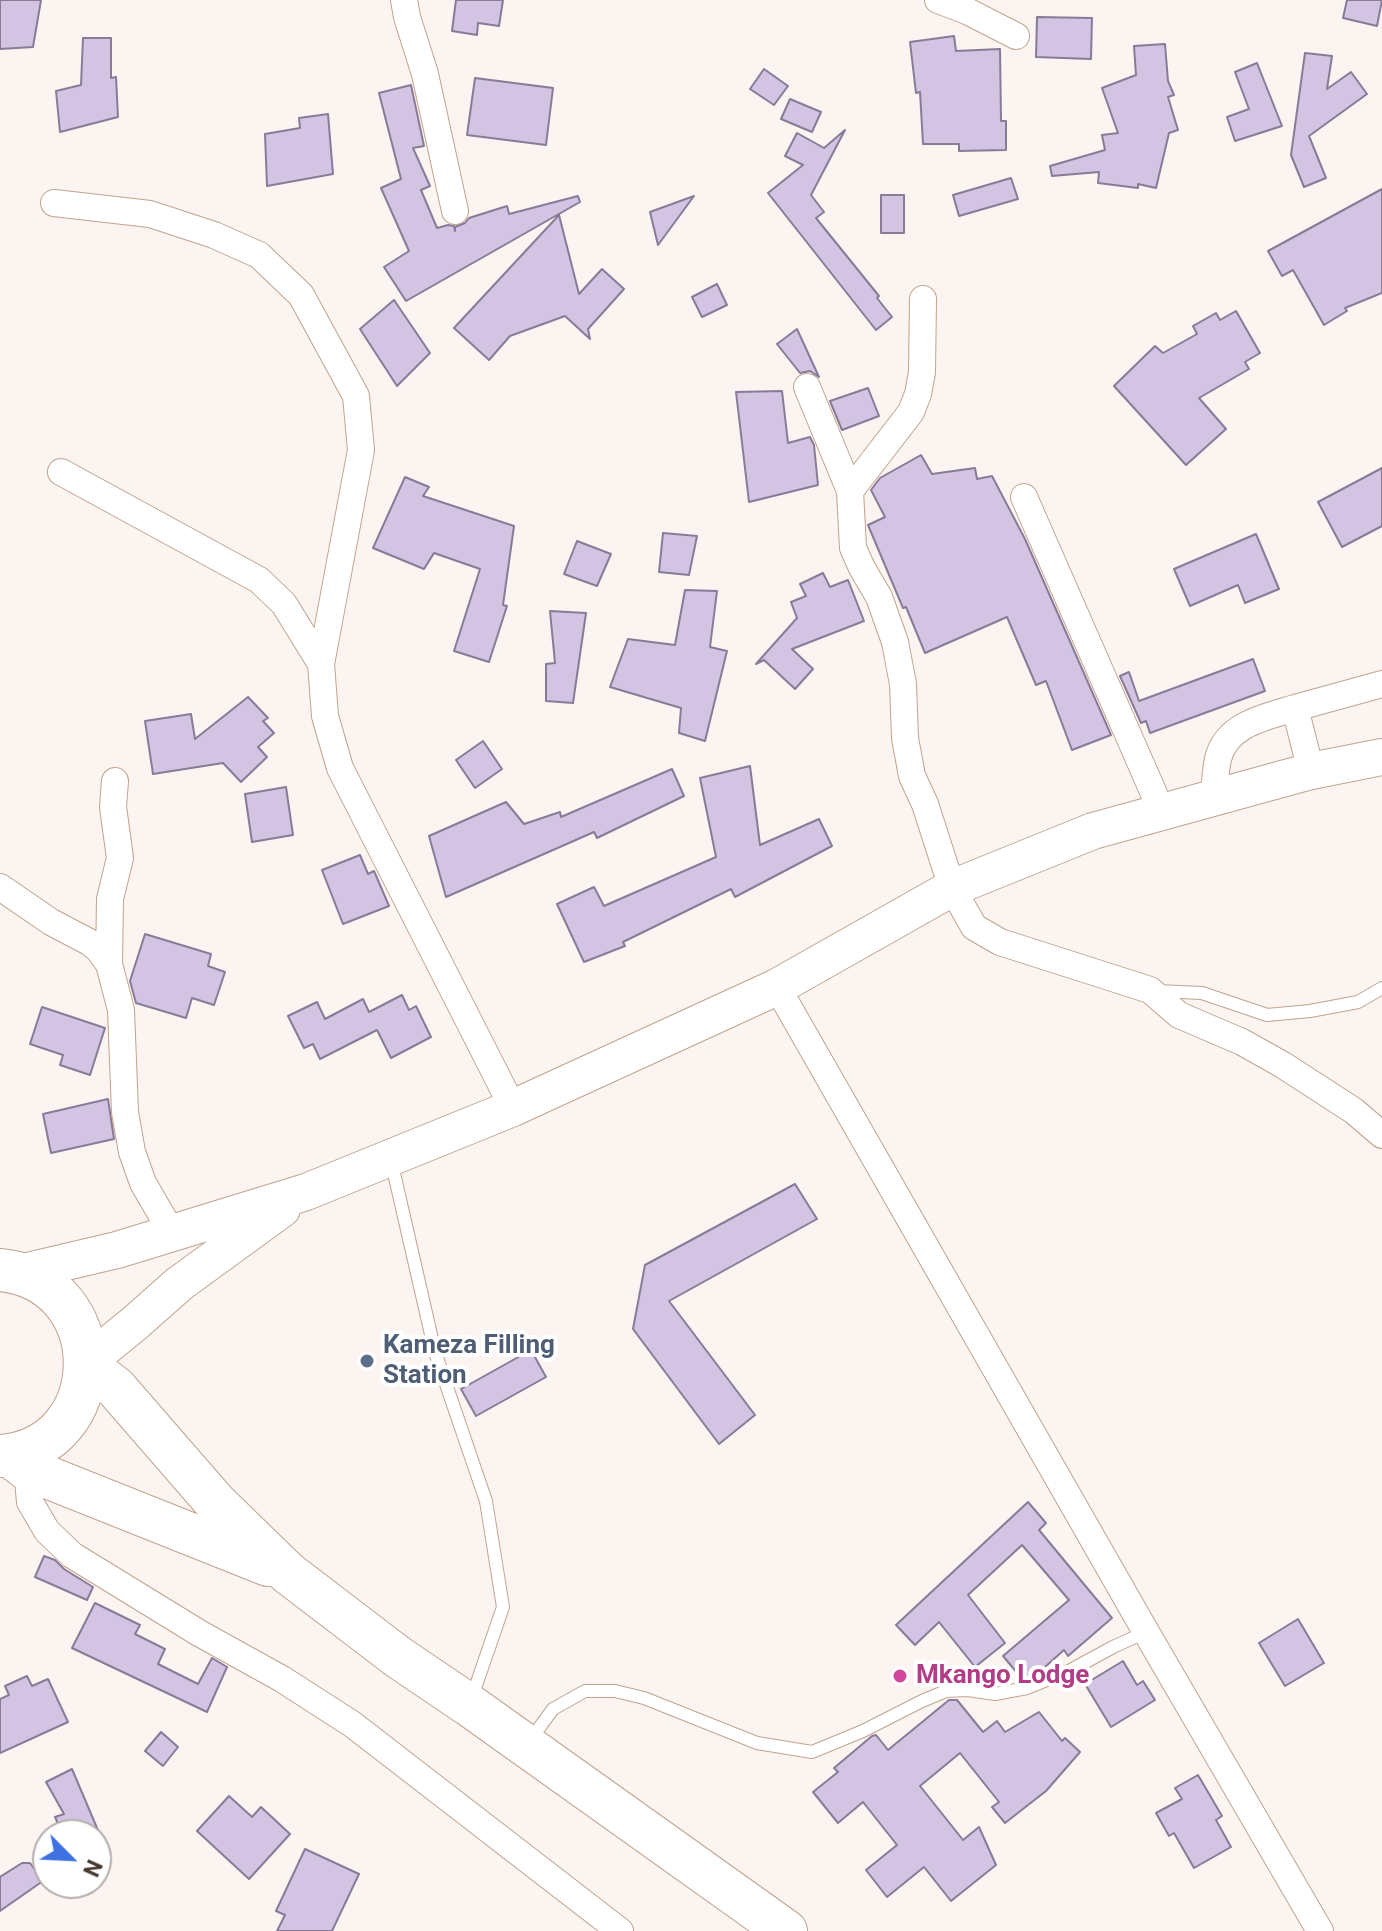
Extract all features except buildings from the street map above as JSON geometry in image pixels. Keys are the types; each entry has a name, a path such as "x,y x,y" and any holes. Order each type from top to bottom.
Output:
{"highway":[{"path":"10,1271 46,1286 67,1306 81,1333 86,1366 82,1389 63,1425 48,1439 13,1460"},
{"path":"86,1366 116,1388 215,1502 288,1573 398,1657 786,1931"},
{"path":"13,1460 288,1573"}],"main road":[{"path":"10,1271 117,1250 306,1192 513,1108 777,987 952,888 1093,831 1311,771 1382,757"},
{"path":"86,1366 179,1284 306,1192"}],"street":[{"path":"404,0 425,74 455,211"},
{"path":"938,0 1016,36"},
{"path":"54,203 150,214 214,235 259,255 301,295 356,396 361,450 321,664 325,716 340,768 513,1108"},
{"path":"850,491 911,412 918,394 922,372 923,299"},
{"path":"807,387 850,491 853,548 879,597 895,642 903,684 905,738 912,776 925,804 952,888 974,927 1000,942 1150,990 1179,1015 1242,1042 1283,1065 1354,1111 1382,1135"},
{"path":"61,472 259,580 284,604 321,664"},
{"path":"1024,497 1162,812"},
{"path":"1214,798 1218,756 1229,737 1251,721 1382,684"},
{"path":"1295,708 1311,771"},
{"path":"115,781 113,807 120,858 110,899 109,964 121,1010 125,1112 132,1152 143,1183 172,1233"},
{"path":"0,887 51,922 89,942 109,964"},
{"path":"777,987 1320,1931"},
{"path":"13,1460 30,1502 47,1531 72,1555 352,1724 620,1931"}],"lane":[{"path":"1150,990 1202,993 1267,1015 1358,1002 1382,988"},
{"path":"390,1157 435,1352 486,1501 503,1607 469,1705"},
{"path":"526,1745 553,1709 585,1691 615,1691 644,1698 757,1743 812,1752 946,1691 995,1694 1027,1688 1069,1671 1146,1632"}],"place":[{"name":"Kameza Filling Station","path":"367,1361"},
{"name":"Mkango Lodge","path":"900,1676"}]}
